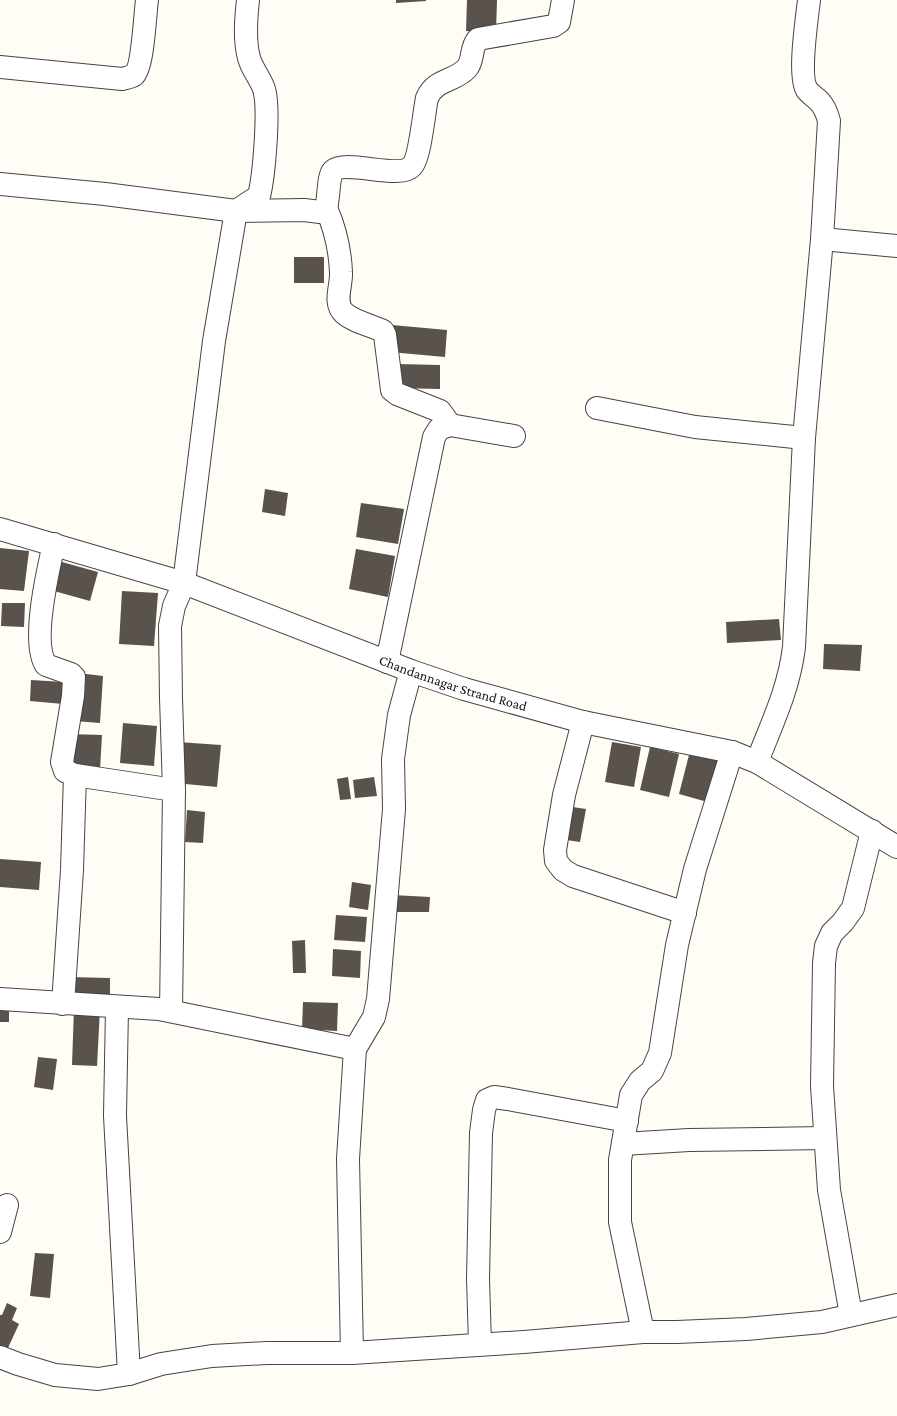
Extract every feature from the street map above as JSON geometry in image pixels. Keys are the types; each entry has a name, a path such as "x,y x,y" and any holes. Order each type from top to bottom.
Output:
{"street":[{"path":"0,67 122,79 134,75 141,54 147,0"},
{"path":"170,1011 174,790 170,698 170,626 174,606 184,583 214,341 236,211 259,196 263,181 266,102 264,89 249,59 246,39 248,0"},
{"path":"0,184 105,194 236,211 304,210 320,212 326,208 329,200 330,177 333,171 340,167 388,171 406,170 412,167 417,157 430,90 463,72 469,66 473,44 478,39 553,26 559,22 563,0"},
{"path":"757,762 791,672 794,647 804,438 822,239 829,121 827,112 820,102 807,90 804,82 804,57 809,0"},
{"path":"326,208 337,240 341,273 338,303 342,312 353,319 383,331 392,390 397,394 440,411 450,424"},
{"path":"822,239 897,246"},
{"path":"597,408 695,427 804,438"},
{"path":"387,662 434,437 440,430 450,424 514,436"},
{"name":"Chandannagar Strand Road","path":"0,529 184,583 387,662 464,689 583,722 732,752 757,762 897,847"},
{"path":"54,544 43,591 42,653 46,664 74,677 73,696 62,762 65,771 75,775 174,790"},
{"path":"352,1353 348,1159 355,1049 374,1017 378,999 394,810 393,759 399,714 411,671"},
{"path":"583,722 564,796 555,850 556,861 562,870 573,876 684,913"},
{"path":"643,1332 620,1222 620,1160 632,1095 640,1081 652,1071 660,1053 684,913 695,868 732,752"},
{"path":"63,1004 72,870 75,775"},
{"path":"852,1315 829,1190 822,1086 824,963 826,946 832,933 853,908 872,831"},
{"path":"0,999 170,1011 355,1049"},
{"path":"117,1008 114,1116 129,1374"},
{"path":"480,1344 478,1279 481,1133 487,1100 494,1097 508,1099 627,1121"},
{"path":"623,1144 689,1140 825,1138"},
{"path":"0,1232 7,1205"},
{"path":"0,1357 55,1375 98,1379 129,1374 161,1364 212,1356 266,1353 352,1353 643,1332 746,1329 822,1322 897,1305"}],"building":[{"path":"396,0 426,0 426,1 396,3"},
{"path":"467,0 497,0 496,33 466,31"},
{"path":"294,257 324,257 324,283 294,283"},
{"path":"392,325 447,330 445,357 390,352"},
{"path":"397,364 440,365 440,389 396,388"},
{"path":"265,489 288,493 285,516 262,512"},
{"path":"361,503 404,509 398,544 356,537"},
{"path":"0,548 29,551 24,591 0,589"},
{"path":"356,549 395,556 388,597 349,589"},
{"path":"62,562 98,572 90,601 54,591"},
{"path":"122,591 158,593 154,646 119,644"},
{"path":"2,603 25,603 24,627 1,626"},
{"path":"779,619 781,640 727,643 726,622"},
{"path":"824,644 862,645 860,671 823,669"},
{"path":"78,673 103,676 100,723 75,721"},
{"path":"31,680 64,682 63,704 30,701"},
{"path":"123,723 157,726 154,766 120,763"},
{"path":"69,734 102,735 100,770 67,766"},
{"path":"178,742 221,745 217,787 175,783"},
{"path":"612,742 641,747 634,787 605,782"},
{"path":"650,747 679,754 669,797 640,790"},
{"path":"690,751 722,760 711,803 679,794"},
{"path":"348,777 351,799 340,800 337,779"},
{"path":"374,777 377,796 355,798 353,780"},
{"path":"566,806 586,809 580,842 560,839"},
{"path":"187,810 205,812 203,843 185,842"},
{"path":"0,859 41,862 39,890 0,887"},
{"path":"352,882 371,885 368,910 349,907"},
{"path":"392,895 430,897 429,912 391,912"},
{"path":"336,915 367,917 365,942 334,940"},
{"path":"305,940 306,973 293,973 292,941"},
{"path":"333,949 361,951 360,978 332,976"},
{"path":"69,977 110,978 110,998 68,998"},
{"path":"303,1002 338,1003 337,1031 302,1029"},
{"path":"0,1004 9,1004 9,1022 0,1022"},
{"path":"74,1008 100,1009 97,1066 72,1065"},
{"path":"38,1057 57,1059 53,1090 34,1087"},
{"path":"35,1253 54,1254 50,1298 30,1296"},
{"path":"7,1303 17,1308 12,1320 19,1324 7,1350 0,1347 0,1315 2,1315"}]}
